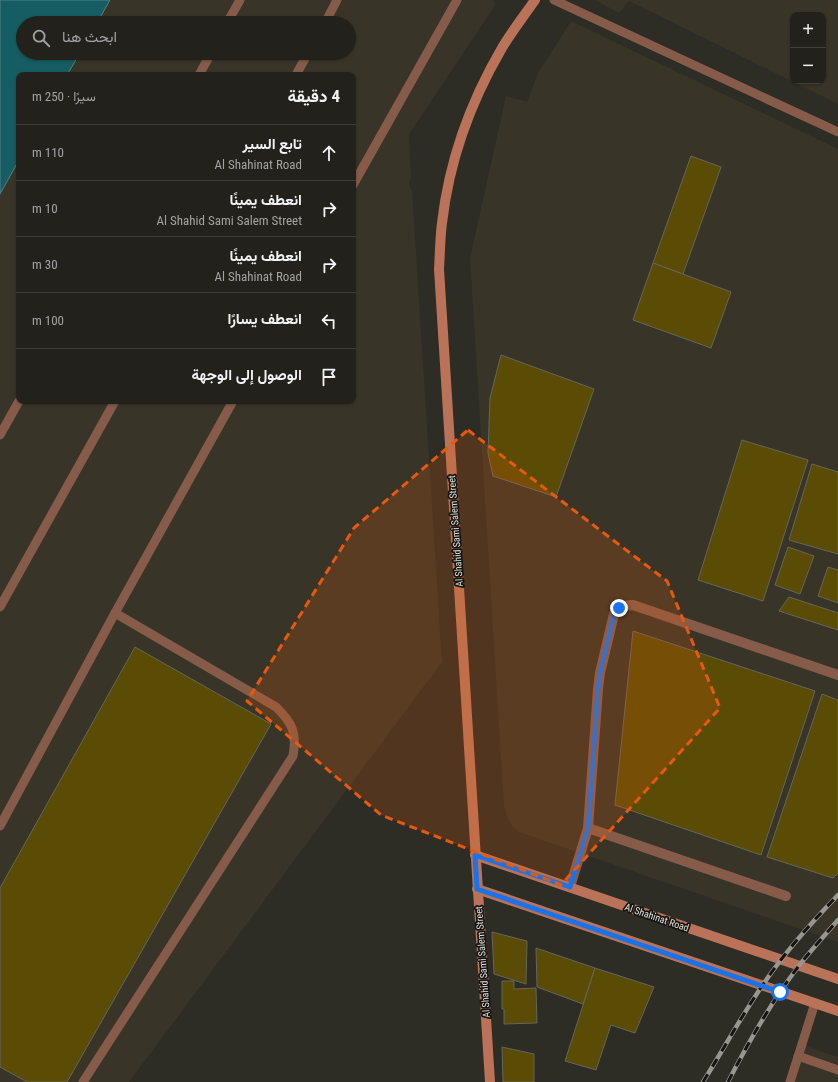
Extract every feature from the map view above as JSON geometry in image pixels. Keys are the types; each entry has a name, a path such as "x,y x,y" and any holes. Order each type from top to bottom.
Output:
{"main road":[{"name":"Al Shahid Sami Salem Street","path":"490,1082 439,269 441,230 450,176 463,132 480,88 502,47 535,0"},
{"name":"Al Shahinat Road","path":"475,855 838,980"},
{"path":"477,889 838,1011"}],"street":[{"path":"570,887 588,828 600,673 614,614 619,608 626,605 634,605 838,675"},
{"path":"588,828 786,896"}],"lane":[{"path":"231,16 240,0"},
{"path":"329,16 337,0"},
{"path":"356,180 456,0"},
{"path":"554,0 838,132"},
{"path":"201,72 207,60"},
{"path":"298,72 304,60"},
{"path":"0,435 17,404"},
{"path":"0,607 113,404"},
{"path":"0,826 115,613 231,404"},
{"path":"83,1082 292,756 295,742 293,729 286,716 276,707 115,613"},
{"path":"790,1082 815,1004"},
{"path":"798,1056 838,1070"}],"highlighted area":[{"path":"468,430 667,581 720,708 561,885 381,815 247,701 354,528"}],"shaded area":[{"path":"110,0 494,0 495,5 409,134 411,178 409,185 412,191 442,662 129,1082 0,1082 0,194 16,165 16,404 356,404 356,72 69,72 76,60 356,60 356,16 101,16"},
{"path":"595,0 838,0 838,104 797,84 826,84 826,12 790,12 790,80 629,1 619,13"},
{"path":"571,21 838,149 838,942 519,832 512,826 507,817 504,806 470,258 506,96 527,102 538,73"},
{"path":"803,1045 838,1057 838,1082 791,1082"}],"water":[{"path":"0,0 110,0 101,16 16,16 16,60 76,60 69,72 16,72 16,165 0,194"}],"building":[{"path":"691,156 721,167 683,274 653,263"},
{"path":"653,263 731,292 711,348 633,320"},
{"path":"501,355 594,389 556,497 493,476 488,453 490,398"},
{"path":"742,440 808,460 763,601 698,580"},
{"path":"812,464 838,472 838,554 789,540"},
{"path":"788,547 814,556 800,594 775,585"},
{"path":"828,567 838,570 838,603 818,596"},
{"path":"789,597 838,613 838,630 779,611"},
{"path":"633,631 815,691 761,855 615,805"},
{"path":"135,647 271,724 67,1082 27,1082 0,1067 0,888"},
{"path":"822,694 838,700 838,873 833,878 767,857"},
{"path":"492,932 527,941 526,984 494,974"},
{"path":"536,948 595,968 583,1004 537,987"},
{"path":"595,968 654,987 635,1033 611,1025 596,1070 565,1061"},
{"path":"502,981 514,981 514,989 536,988 537,1023 504,1024 504,1009 502,1009"},
{"path":"502,1047 534,1054 534,1082 503,1082"}],"railway":[{"path":"703,1082 770,974 798,939 838,895"},
{"path":"728,1082 752,1037 788,980 838,920"}],"route":[{"path":"619,608 614,614 600,673 588,828 570,887 475,855 477,889 780,992"}]}
